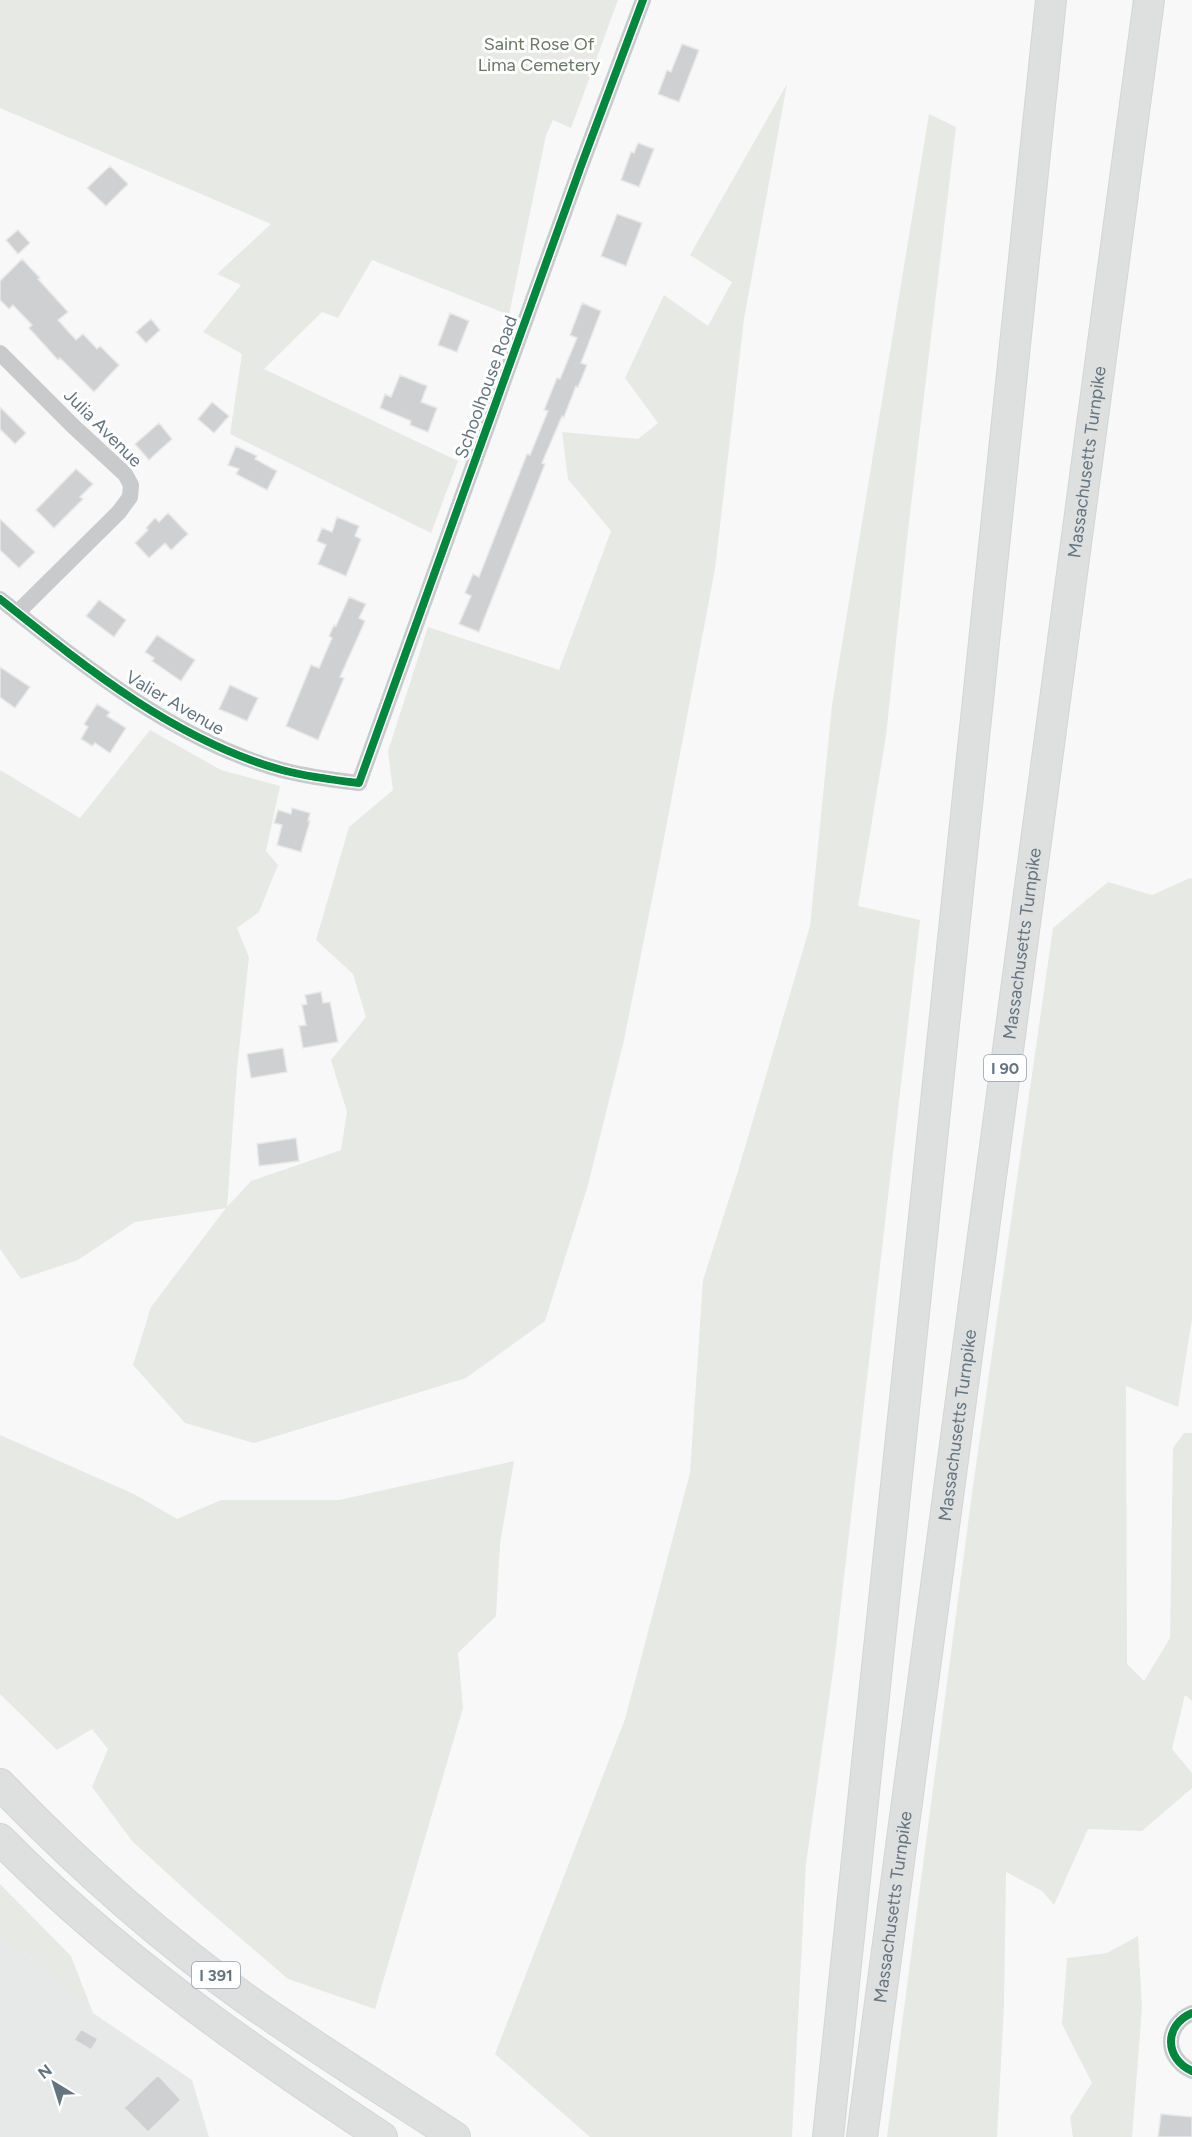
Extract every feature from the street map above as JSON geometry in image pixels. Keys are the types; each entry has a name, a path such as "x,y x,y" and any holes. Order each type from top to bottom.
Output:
{"highway":[{"name":"Massachusetts Turnpike","path":"828,2137 1051,0"},
{"name":"Massachusetts Turnpike","path":"862,2137 1149,0"},
{"name":"I 391","path":"0,1784 70,1853 185,1951 310,2043 455,2137"},
{"name":"I 391","path":"0,1839 94,1927 174,1992 260,2055 382,2137"}],"street":[{"name":"Schoolhouse Road","path":"358,783 643,0"},
{"name":"Julia Avenue","path":"0,352 73,426 125,474 132,485 130,497 115,516 17,612"},
{"name":"Valier Avenue","path":"0,599 115,686 207,741 281,770 303,776 358,783"},
{"path":"1192,2013 1179,2021 1171,2041 1171,2048 1176,2059 1184,2067 1192,2070"}],"shaded area":[{"path":"0,1932 93,2013 192,2080 209,2137 0,2137"}],"green space":[{"name":"Saint Rose Of Lima Cemetery","path":"0,0 618,0 571,128 553,120 546,135 509,315 372,260 338,318 322,312 264,369 458,461 431,533 230,434 242,354 203,332 241,285 217,274 271,224 0,108"},
{"path":"787,84 744,319 715,569 661,854 624,1040 588,1185 545,1321 466,1378 254,1443 185,1423 133,1365 151,1307 226,1208 135,1222 78,1260 21,1279 0,1249 0,770 80,818 150,730 221,770 280,786 266,851 278,865 259,912 237,928 249,957 237,1069 227,1207 251,1181 341,1150 347,1112 331,1060 366,1017 353,974 316,940 349,827 393,790 388,751 428,627 559,670 611,531 568,479 562,432 638,439 658,423 625,378 664,295 708,326 732,282 690,255"},
{"path":"929,114 956,127 886,736 858,906 920,920 834,1664 806,1864 792,2137 590,2137 495,2054 625,1719 690,1473 703,1280 738,1171 810,926 832,705"},
{"path":"1192,879 1192,1319 1178,1407 1126,1386 1127,1664 1144,1681 1170,1638 1173,1448 1184,1433 1192,1433 1192,1701 1185,1695 1172,1749 1192,1773 1192,1788 1142,1831 1088,1829 1054,1905 1042,1891 1006,1872 1004,2006 997,2137 887,2137 973,1486 1053,928 1108,882 1152,895"},
{"path":"0,1435 134,1494 177,1519 221,1500 339,1500 514,1461 500,1544 496,1616 458,1653 463,1708 375,2009 288,1979 132,1841 92,1787 108,1749 92,1729 57,1750 0,1694"},
{"path":"0,1884 71,1956 93,2013 0,1932"},
{"path":"1138,1936 1142,2007 1132,2137 1073,2137 1070,2117 1092,2083 1062,2024 1067,1958 1107,1953"}],"building":[{"path":"682,44 699,50 679,102 658,94 667,70 671,72"},
{"path":"638,143 654,149 639,187 621,180 631,152 634,153"},
{"path":"110,166 128,184 106,206 87,188"},
{"path":"617,214 642,223 626,266 601,256"},
{"path":"18,230 30,243 18,254 6,240"},
{"path":"22,259 68,312 58,320 76,340 83,334 97,349 100,346 119,365 94,392 60,358 58,360 29,328 32,325 13,305 9,309 0,300 0,281"},
{"path":"582,303 601,311 581,363 587,365 542,463 545,464 479,632 459,624 471,596 465,593 473,574 479,577 527,454 530,455 548,411 544,410 577,338 570,335"},
{"path":"450,313 469,321 457,352 438,345"},
{"path":"151,319 160,330 146,343 136,332"},
{"path":"400,375 427,386 421,402 437,408 428,432 410,425 411,421 380,408 385,394 391,397"},
{"path":"212,402 229,416 214,433 198,419"},
{"path":"0,407 26,433 15,444 0,429"},
{"path":"159,423 172,439 149,460 135,444"},
{"path":"236,446 257,456 255,459 277,471 267,490 236,474 239,469 228,465"},
{"path":"76,469 93,484 80,497 83,499 54,528 36,510"},
{"path":"168,513 188,534 171,550 165,543 149,558 135,543 148,530 146,528 155,518 159,522"},
{"path":"337,517 359,526 355,536 361,539 346,576 318,564 326,545 317,541 322,528 332,532"},
{"path":"0,519 35,552 19,568 0,550"},
{"path":"349,597 366,604 359,618 365,621 340,677 344,678 318,740 286,726 311,665 319,668 332,638 329,636"},
{"path":"99,600 126,620 114,637 86,616"},
{"path":"157,635 195,660 181,681 152,661 154,658 145,652"},
{"path":"0,667 30,687 15,708 0,697"},
{"path":"230,685 258,698 247,721 219,709"},
{"path":"97,704 110,712 107,716 126,728 110,753 95,743 92,746 81,739 88,727 84,724"},
{"path":"292,808 310,813 301,852 277,845 282,825 274,823 278,810 291,814"},
{"path":"321,992 323,1003 330,1002 338,1042 303,1048 299,1026 306,1025 302,1005 307,1004 305,995"},
{"path":"283,1048 287,1072 251,1078 247,1054"},
{"path":"296,1138 299,1161 259,1166 257,1144"},
{"path":"81,2029 98,2039 91,2050 74,2040"},
{"path":"158,2075 181,2100 148,2132 124,2108"},
{"path":"1161,2114 1192,2117 1192,2137 1158,2137"}],"cycle path":[{"path":"0,599 133,699 205,741 282,770 359,783 643,0"},
{"path":"1192,2013 1176,2025 1171,2042 1176,2058 1192,2071"}]}
